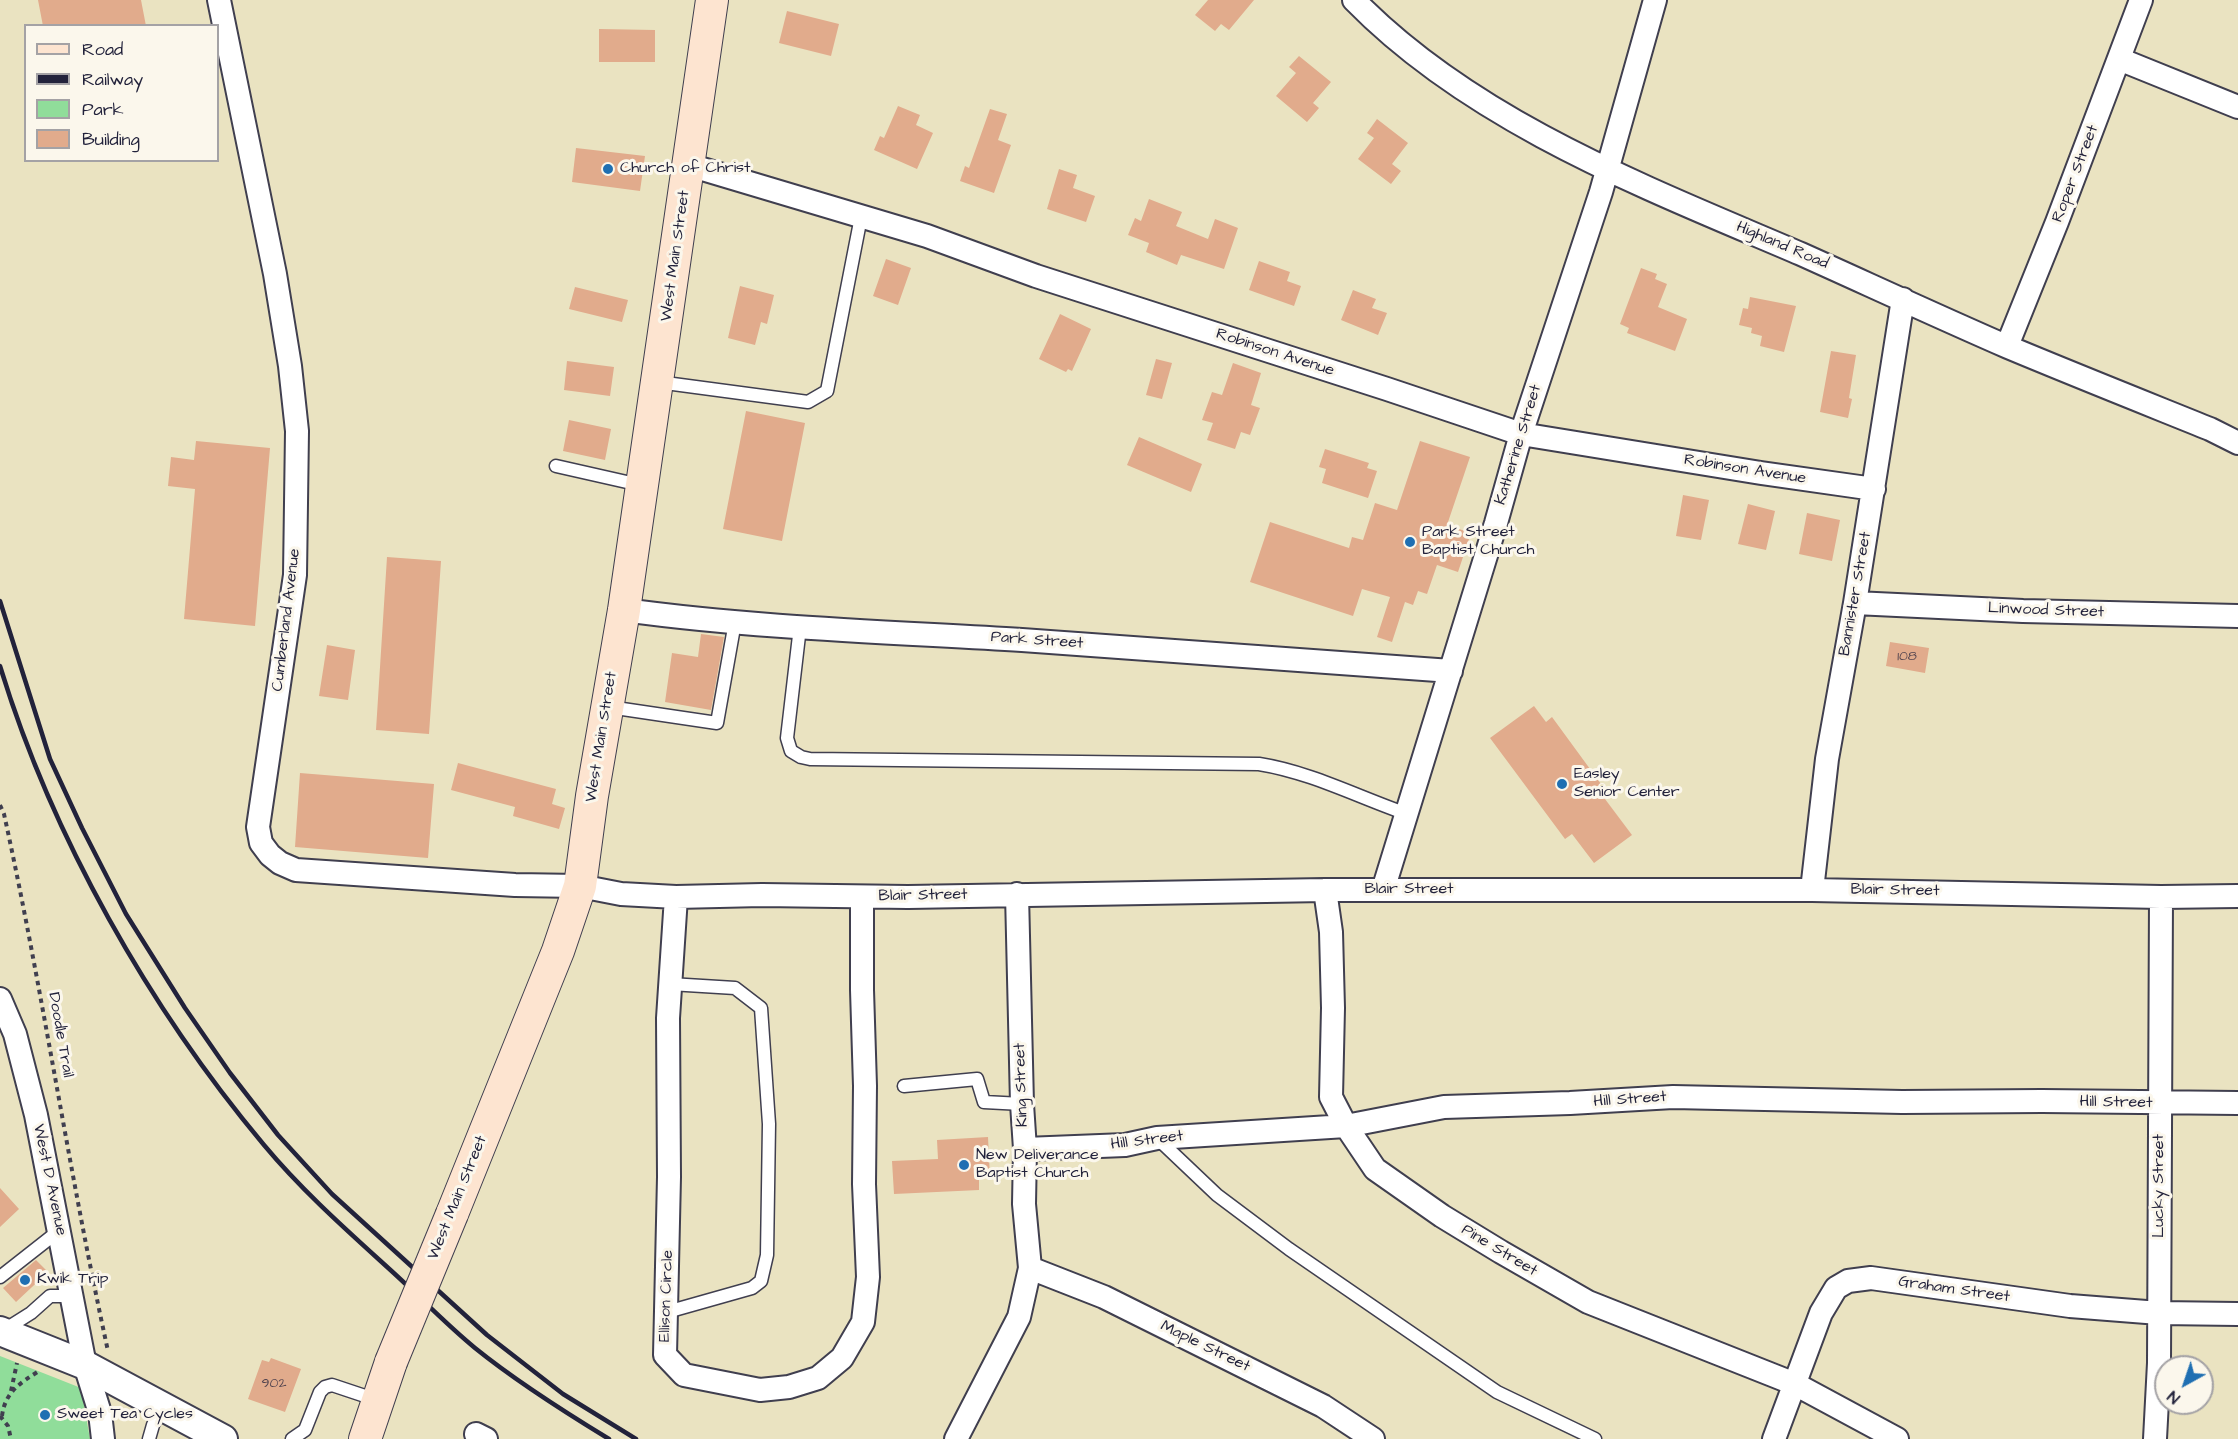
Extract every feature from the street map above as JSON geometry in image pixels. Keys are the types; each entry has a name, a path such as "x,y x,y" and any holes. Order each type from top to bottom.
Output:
{"main road":[{"name":"West Main Street","path":"365,1439 391,1362 558,951 580,886 606,706 624,610 712,0"}],"street":[{"name":"Cumberland Avenue","path":"219,0 275,274 290,366 297,430 295,575 258,827 261,843 280,863 296,870 515,885 580,886"},
{"name":"Highland Road","path":"1354,0 1378,25 1425,62 1473,95 1540,134 1680,202 2007,346 2210,429 2238,443"},
{"name":"Katherine Street","path":"1383,890 1521,434 1608,168 1655,0"},
{"name":"Roper Street","path":"2007,346 2141,0"},
{"path":"2119,59 2238,107"},
{"name":"Robinson Avenue","path":"689,165 927,236 1036,276 1521,434 1874,489"},
{"name":"Bannister Street","path":"1812,890 1827,759 1855,603 1890,373 1904,299"},
{"name":"Linwood Street","path":"1855,603 2023,611 2238,616"},
{"name":"Park Street","path":"624,610 689,619 1451,671"},
{"name":"Blair Street","path":"580,886 621,894 676,897 762,895 862,897 1325,890 1812,890 2161,897 2238,896"},
{"name":"Pine Street","path":"1325,890 1331,932 1334,1008 1331,1097 1346,1126 1375,1169 1442,1216 1588,1302 1796,1384 1897,1439"},
{"name":"King Street","path":"956,1439 1019,1317 1030,1268 1024,1204 1025,1149 1017,894"},
{"name":"Ellison Circle","path":"676,897 668,1018 669,1177 665,1355 684,1375 760,1390 789,1388 818,1378 842,1358 863,1322 868,1276 864,1184 862,897"},
{"name":"Lucky Street","path":"2155,1439 2160,1363 2161,897"},
{"name":"West D Avenue","path":"0,999 15,1034 36,1116 72,1296 96,1359 103,1439"},
{"name":"Hill Street","path":"1025,1149 1125,1145 1157,1138 1346,1126 1444,1107 1673,1097 1902,1102 2238,1103"},
{"name":"Maple Street","path":"1030,1268 1104,1298 1303,1395 1373,1439"},
{"name":"Graham Street","path":"1774,1439 1821,1313 1836,1288 1848,1281 1871,1278 2070,1305 2159,1313 2238,1314"},
{"path":"1,1331 96,1359 162,1407 223,1439"}],"lane":[{"path":"657,382 808,402 827,391 861,217"},
{"path":"556,466 641,486"},
{"path":"606,706 717,723 735,622"},
{"path":"800,627 787,738 791,751 801,757 810,759 1258,764 1276,767 1313,779 1407,814"},
{"path":"667,1312 752,1288 761,1281 767,1255 769,1124 761,1008 735,988 670,984"},
{"path":"904,1086 977,1078 984,1102 1022,1104"},
{"path":"1157,1138 1217,1195 1289,1249 1497,1392 1595,1439"},
{"path":"0,1277 60,1230"},
{"path":"1,1331 31,1312 50,1296 72,1296"},
{"path":"292,1439 305,1430 320,1392 325,1387 332,1385 378,1401"},
{"path":"149,1439 162,1407"}],"path":[{"name":"Doodle Trail","path":"0,805 4,814 24,907 90,1270 96,1359"},
{"path":"11,1392 19,1358"},
{"path":"11,1439 1,1416 4,1404 18,1384 42,1369"}],"green space":[{"path":"0,1356 81,1388 90,1439 0,1439"}],"building":[{"path":"38,0 141,0 146,24 43,24"},
{"path":"1208,0 1254,0 1229,30 1221,24 1215,31 1195,15"},
{"path":"787,11 839,24 831,56 779,43"},
{"path":"599,29 655,30 655,62 599,62"},
{"path":"1299,56 1331,82 1313,103 1319,108 1307,122 1276,96 1296,73 1289,67"},
{"path":"898,106 920,115 916,125 933,133 917,169 874,150 880,136 884,138"},
{"path":"990,109 1007,114 998,140 1011,145 994,193 960,181 965,166 969,168"},
{"path":"1377,119 1408,143 1392,164 1401,171 1391,184 1358,159 1374,138 1367,133"},
{"name":"Church of Christ","path":"576,148 645,156 640,191 572,182"},
{"path":"1059,169 1077,175 1073,188 1095,196 1086,222 1047,209"},
{"path":"1149,199 1182,212 1176,226 1208,239 1215,219 1238,228 1224,269 1181,255 1177,265 1146,252 1149,243 1128,235 1135,218 1141,221"},
{"path":"886,259 911,268 898,305 873,296"},
{"path":"1259,261 1290,272 1287,281 1301,286 1294,306 1249,290"},
{"path":"1641,268 1657,274 1655,279 1667,284 1658,307 1687,319 1675,351 1627,333 1629,328 1620,324"},
{"path":"740,286 774,295 767,324 761,322 755,345 728,338"},
{"path":"575,287 628,300 622,322 569,309"},
{"path":"1353,290 1376,299 1372,308 1387,313 1378,335 1341,320"},
{"path":"1750,297 1796,306 1784,352 1760,346 1762,336 1751,333 1752,328 1739,325 1743,308 1748,309"},
{"path":"1060,314 1091,329 1072,371 1068,369 1066,372 1039,359"},
{"path":"1831,351 1856,355 1848,418 1820,412"},
{"path":"1156,359 1172,363 1162,399 1146,395"},
{"path":"567,361 614,367 610,396 564,390"},
{"path":"1233,363 1261,373 1251,405 1260,408 1250,435 1241,432 1235,449 1207,440 1213,423 1202,420 1212,392 1222,395"},
{"path":"746,411 805,423 782,541 723,529"},
{"path":"569,420 611,429 605,460 563,451"},
{"path":"1139,437 1202,464 1191,492 1127,465"},
{"path":"196,441 270,448 255,626 184,619 195,489 168,486 171,457 194,460"},
{"name":"Park Street Baptist Church","path":"1420,441 1470,457 1447,525 1471,533 1458,572 1437,565 1427,594 1418,591 1413,605 1405,602 1392,642 1377,637 1390,597 1362,589 1353,616 1250,582 1270,522 1349,548 1352,537 1363,540 1375,503 1397,510"},
{"path":"1325,449 1369,463 1367,468 1377,471 1368,498 1322,483 1326,469 1319,467"},
{"path":"1683,495 1709,500 1701,540 1676,536"},
{"path":"1748,504 1775,511 1766,550 1738,544"},
{"path":"1807,513 1840,520 1832,561 1799,554"},
{"path":"387,557 441,561 429,734 376,730"},
{"path":"701,634 724,637 711,710 665,702 672,653 698,657"},
{"path":"1890,642 1929,648 1925,673 1886,666"},
{"path":"327,645 355,650 348,700 319,696"},
{"name":"Easley Senior Center","path":"1534,706 1546,722 1552,717 1601,784 1596,787 1632,835 1594,863 1572,834 1565,839 1490,738"},
{"path":"458,763 556,789 552,804 565,808 559,829 513,816 515,807 451,790"},
{"path":"300,773 434,784 428,858 295,847"},
{"name":"New Deliverance Baptist Church","path":"988,1137 990,1178 979,1179 979,1190 894,1194 892,1161 938,1159 937,1140"},
{"path":"0,1188 19,1209 0,1227"},
{"name":"Kwik Trip","path":"36,1260 48,1272 16,1302 3,1288"},
{"path":"271,1358 301,1369 285,1412 248,1399 262,1360 269,1362"}],"railway":[{"path":"0,601 50,759 82,828 126,914 185,1008 230,1073 278,1135 332,1194 487,1335 563,1394 636,1439"},
{"path":"0,666 47,794 76,857 144,979 222,1092 295,1180 455,1331 491,1361 557,1407 609,1439"}],"place":[{"name":"Church of Christ","path":"608,169"},
{"name":"Park Street Baptist Church","path":"1410,542"},
{"name":"Easley Senior Center","path":"1562,784"},
{"name":"New Deliverance Baptist Church","path":"964,1165"},
{"name":"Kwik Trip","path":"25,1280"},
{"name":"Sweet Tea Cycles","path":"45,1415"}]}
